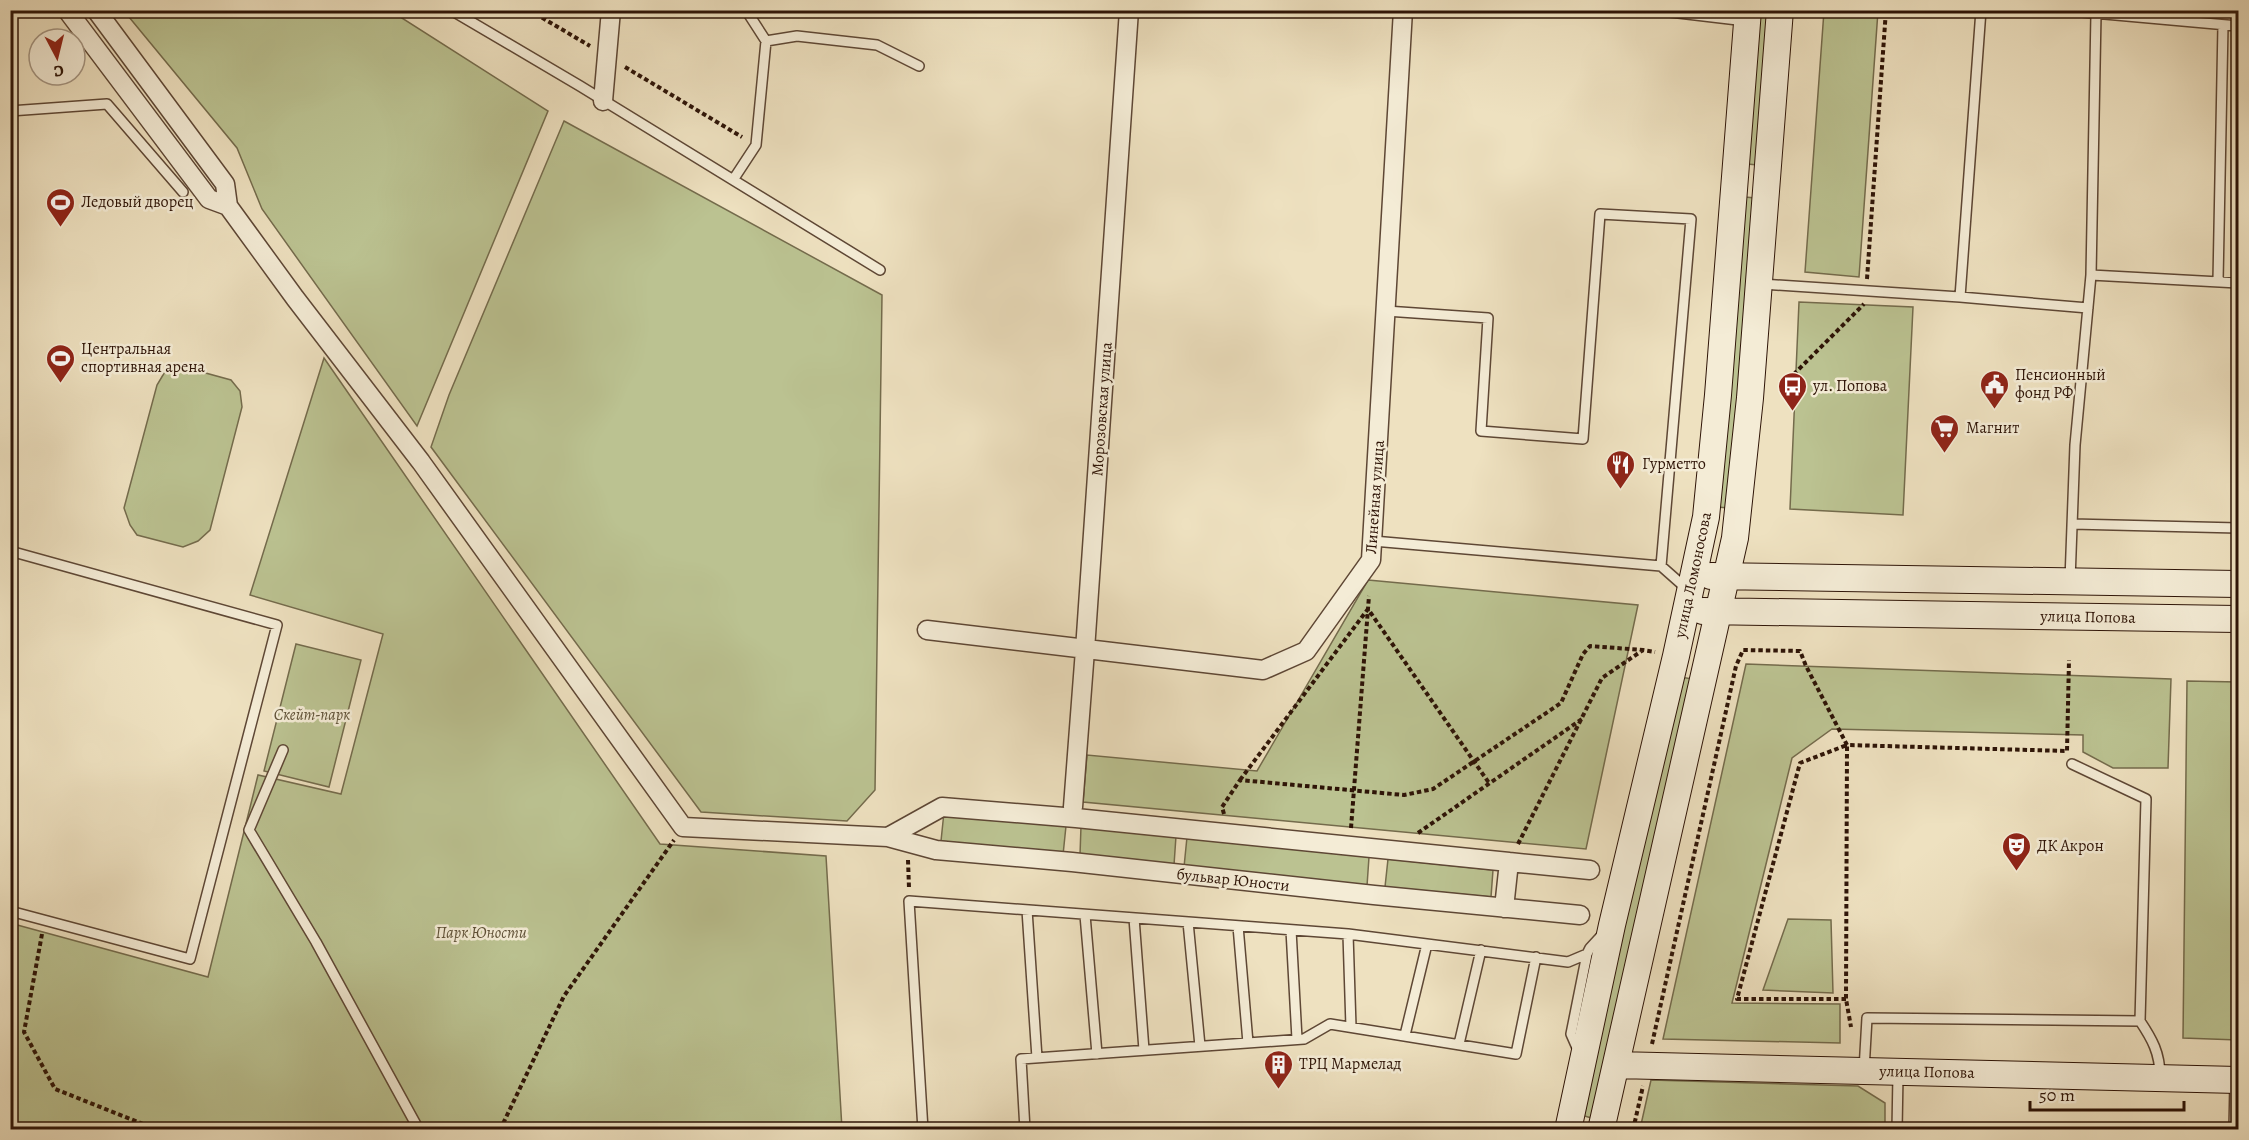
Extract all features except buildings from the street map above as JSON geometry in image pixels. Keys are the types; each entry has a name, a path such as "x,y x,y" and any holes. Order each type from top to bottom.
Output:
{"main road":[{"name":"улица Ломоносова","path":"1601,1130 1727,576 1737,520 1759,283 1779,10"},
{"name":"улица Ломоносова","path":"1568,1130 1612,925 1676,656 1706,517 1748,16"},
{"path":"1735,180 1767,183"},
{"path":"1689,592 1727,576 2238,584"},
{"name":"улица Попова","path":"1689,592 1719,611 2238,619"},
{"name":"улица Попова","path":"1616,1065 2237,1080"}],"street":[{"path":"67,10 208,199 228,206"},
{"path":"96,10 225,184 228,206 295,298 421,462 683,827"},
{"path":"603,101 610,10"},
{"name":"Морозовская улица","path":"1072,807 1129,10"},
{"name":"Линейная улица","path":"927,630 1263,670 1306,651 1371,560 1403,10"},
{"path":"888,837 942,807 1590,870"},
{"name":"бульвар Юности","path":"683,827 888,837 936,850 1580,915"},
{"path":"1504,908 1509,862"}],"lane":[{"path":"451,10 880,270"},
{"path":"733,180 756,145 766,41 746,10"},
{"path":"1653,10 1748,16"},
{"path":"1960,297 1981,10"},
{"path":"2060,10 2238,26"},
{"path":"2070,582 2075,445 2091,275 2096,14"},
{"path":"2218,281 2223,25"},
{"path":"766,41 797,36 877,45 919,66"},
{"path":"10,111 107,104 183,192"},
{"path":"1386,311 1488,318 1481,431 1583,439 1600,214 1691,219 1661,566"},
{"path":"2091,275 2238,283"},
{"path":"1759,283 2088,308"},
{"path":"2072,524 2238,528"},
{"path":"1373,541 1661,566 1689,592"},
{"path":"10,551 277,626 190,958 10,910"},
{"path":"283,750 249,830 316,942 419,1130"},
{"path":"2072,764 2146,799 2140,1021 2156,1045 2160,1078"},
{"path":"923,1130 909,901 1348,934 1568,963 1587,954"},
{"path":"1027,910 1037,1058"},
{"path":"1085,915 1097,1054"},
{"path":"1134,918 1144,1050"},
{"path":"1188,922 1200,1046"},
{"path":"1583,1060 1571,1034 1587,954 1612,925"},
{"path":"1238,926 1248,1043"},
{"path":"1291,930 1297,1039"},
{"path":"1348,934 1351,1027"},
{"path":"1405,1035 1427,944"},
{"path":"1459,1044 1481,950"},
{"path":"1025,1130 1021,1059 1297,1039 1304,1038 1330,1024 1516,1054 1536,957"},
{"path":"1864,1071 1867,1018 2140,1021"},
{"path":"1897,1130 1898,1072"},
{"path":"2234,1130 2237,1080"}],"path":[{"path":"529,10 756,145"},
{"path":"1783,385 1866,302 1886,10"},
{"path":"1349,846 1371,560"},
{"path":"1368,609 1489,783"},
{"path":"1229,834 1222,807 1368,609"},
{"path":"1240,780 1404,795 1433,789 1561,703 1583,654 1590,646 1676,656"},
{"path":"1652,1046 1736,666 1743,650 1800,651 1848,745 1846,999 1852,1034"},
{"path":"1509,862 1602,678 1643,651"},
{"path":"1846,999 1737,999 1800,763 1848,745 2067,751 2069,660"},
{"path":"1708,661 1736,666"},
{"path":"1392,851 1582,718"},
{"path":"500,1130 564,996 683,827"},
{"path":"888,837 909,861 909,901"},
{"path":"44,920 24,1032 55,1089 158,1130"},
{"path":"1633,1130 1645,1077"}],"green space":[{"path":"124,11 391,11 548,111 417,426 262,209 237,148"},
{"path":"1759,11 1769,11 1757,165 1748,164"},
{"path":"1824,11 1878,11 1859,277 1805,272"},
{"path":"564,121 882,295 875,790 847,821 701,812 431,447 449,395"},
{"path":"1745,197 1755,198 1728,508 1718,507"},
{"path":"1799,302 1913,307 1903,515 1790,509"},
{"name":"Парк Юности","path":"324,358 660,844 826,856 842,1129 11,1129 10,923 208,977 258,775 341,794 383,634 250,595"},
{"path":"180,366 231,380 240,391 242,407 210,530 198,541 183,547 137,535 130,525 124,508 157,385 166,370"},
{"path":"1368,580 1638,605 1586,849 1083,802 1087,755 1257,771"},
{"name":"Скейт-парк","path":"296,644 361,660 329,787 264,771"},
{"path":"1746,664 2171,679 2168,768 2113,768 2083,752 2083,735 1832,729 1792,758 1732,1003 1840,1004 1840,1043 1663,1039"},
{"path":"1680,677 1693,679 1595,1119 1581,1115"},
{"path":"2187,681 2238,682 2238,1040 2183,1038"},
{"path":"944,812 1066,826 1063,855 941,841"},
{"path":"1081,826 1176,836 1174,865 1080,855"},
{"path":"1187,837 1369,857 1367,886 1184,867"},
{"path":"1388,859 1493,870 1491,897 1385,887"},
{"path":"1788,919 1831,920 1833,993 1763,990"},
{"path":"1651,1080 1858,1086 1885,1103 1885,1129 1640,1129"}],"place":[{"name":"Ледовый дворец","path":"60,228"},
{"name":"Центральная спортивная арена","path":"60,384"},
{"name":"Пенсионный фонд РФ","path":"1994,410"},
{"name":"ул. Попова","path":"1792,412"},
{"name":"Магнит","path":"1945,454"},
{"name":"Гурметто","path":"1621,490"},
{"name":"ДК Акрон","path":"2016,872"},
{"name":"ТРЦ Мармелад","path":"1278,1090"}]}
